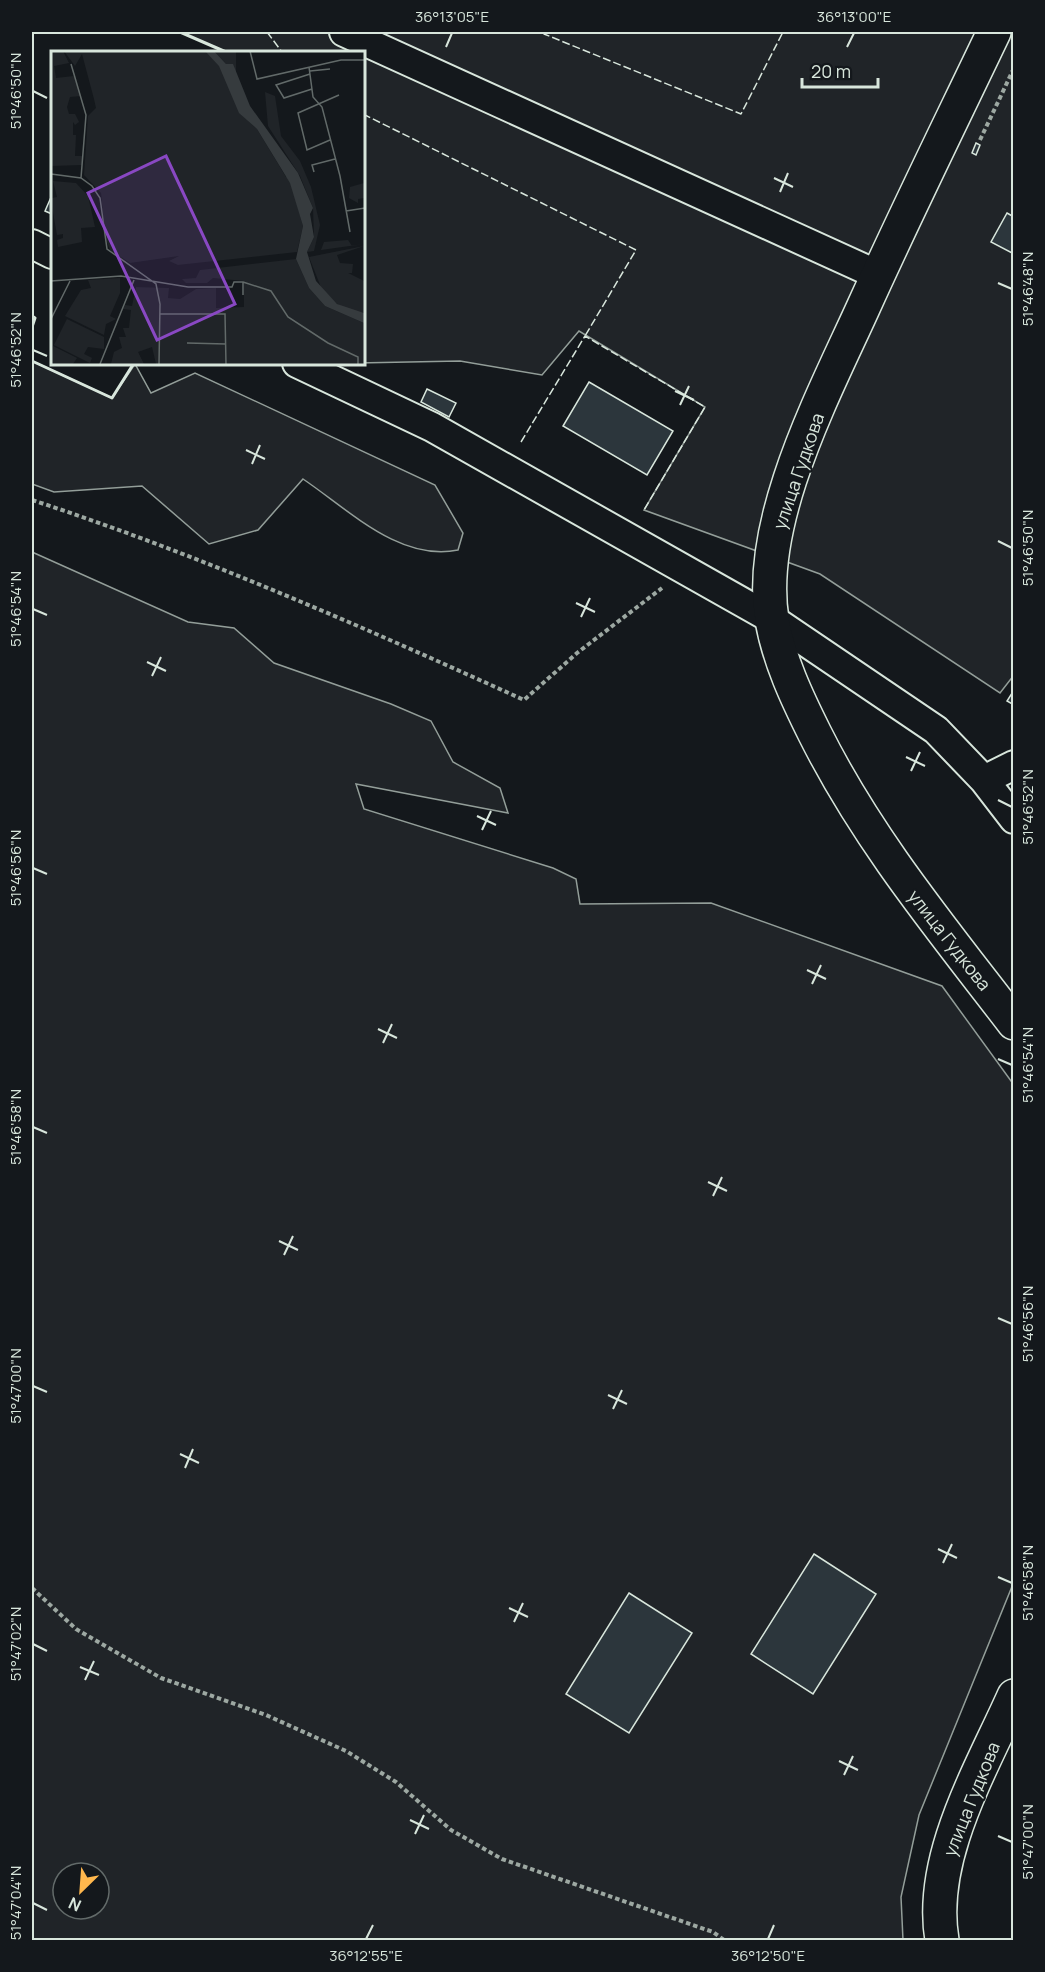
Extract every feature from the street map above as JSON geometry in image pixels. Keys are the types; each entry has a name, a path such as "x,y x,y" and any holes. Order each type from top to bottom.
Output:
{"main road":[{"name":"улица Гудкова","path":"994,32 828,385 782,506 769,567 772,619 788,675 840,785 919,903 1014,1023"},
{"name":"улица Гудкова","path":"942,1941 938,1919 946,1854 1014,1696"}],"street":[{"path":"344,32 878,275"},
{"path":"32,244 51,254"},
{"path":"299,364 432,427 772,619 936,730 984,780 1014,819"},
{"path":"984,780 1014,765"}],"path":[{"path":"980,140 1014,68"},
{"path":"32,500 93,520 325,610 525,700 577,652 686,570"},
{"path":"32,1588 76,1629 161,1678 266,1715 346,1751 396,1782 451,1830 502,1859 713,1932 724,1941"}],"shaded area":[{"path":"180,32 1013,32 1014,675 1000,693 820,574 644,510 705,407 579,331 542,375 460,361 364,363 364,51 224,51"},
{"path":"32,361 112,398 135,364 151,393 195,373 435,485 463,533 458,550 437,552 396,541 376,531 303,479 258,530 209,544 142,486 54,492 32,484"},
{"path":"32,552 188,622 234,628 274,663 391,704 431,721 453,762 500,788 508,813 356,784 364,809 553,868 576,879 580,904 711,903 942,986 1014,1085 1013,1584 919,1815 901,1897 903,1940 32,1940"}],"building":[{"path":"976,143 980,145 976,155 972,153"},
{"path":"51,197 51,214 45,211"},
{"path":"1007,213 1014,217 1014,254 991,242"},
{"path":"589,382 673,431 647,475 563,426"},
{"path":"427,389 456,403 449,417 421,402"},
{"path":"1014,690 1014,705 1007,701"},
{"path":"814,1554 876,1594 813,1694 751,1654"},
{"path":"629,1593 692,1633 629,1733 566,1694"}],"fence":[{"path":"267,32 281,51"},
{"path":"545,32 544,34 741,114 783,32"},
{"path":"364,114 636,250 585,336"},
{"path":"521,442 585,336 705,407 644,510"}],"wall":[{"path":"180,32 224,51"},
{"path":"32,316 35,318 32,327"},
{"path":"32,361 112,398 133,364"}]}
